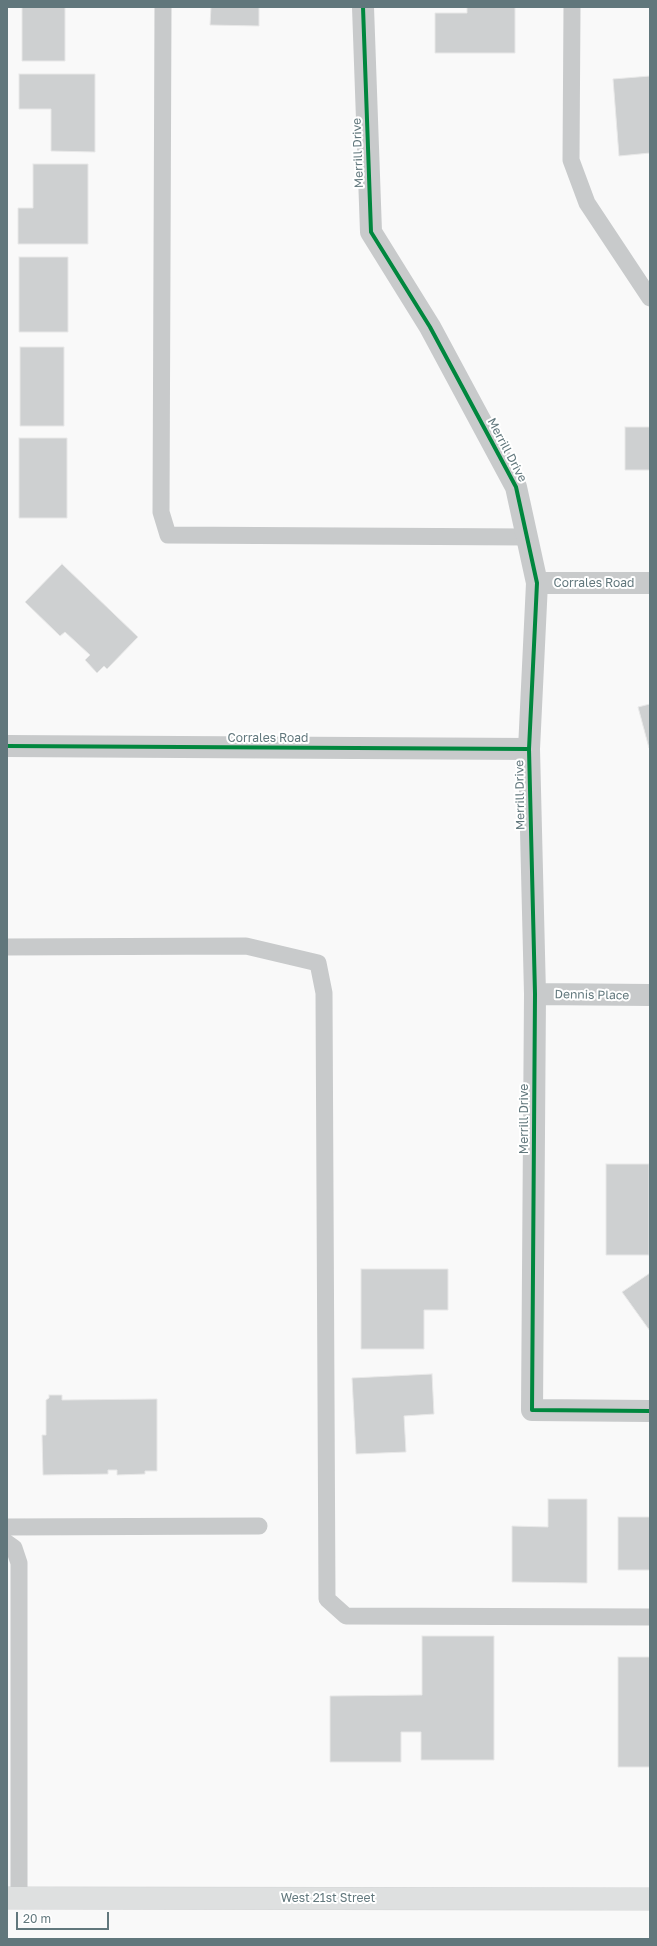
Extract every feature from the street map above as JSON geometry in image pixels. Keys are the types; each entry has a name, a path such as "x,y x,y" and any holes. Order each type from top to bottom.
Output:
{"main road":[{"name":"West 21st Street","path":"13,1898 650,1899"}],"street":[{"name":"Merrill Drive","path":"363,7 371,232 430,327 516,487 537,584 529,749 535,994 532,1410 650,1411"},
{"name":"Corrales Road","path":"537,584 650,583"},
{"name":"Corrales Road","path":"7,746 529,749"},
{"name":"Dennis Place","path":"535,994 650,995"}],"lane":[{"path":"163,7 161,512 168,535 527,537"},
{"path":"572,7 571,160 587,203 650,298"},
{"path":"7,947 246,946 318,963 324,993 327,1598 346,1616 650,1617"},
{"path":"7,1527 259,1526"},
{"path":"7,1543 14,1548 19,1563 13,1898"}],"building":[{"path":"22,7 65,7 65,61 22,61"},
{"path":"211,7 259,7 259,26 210,25"},
{"path":"467,7 515,7 515,53 435,53 435,13 467,13"},
{"path":"19,74 95,74 95,152 51,151 51,109 19,109"},
{"path":"650,76 650,153 619,156 613,79"},
{"path":"33,164 88,164 88,244 18,244 18,208 33,208"},
{"path":"19,257 68,257 68,332 19,332"},
{"path":"20,347 64,347 64,426 20,426"},
{"path":"625,427 650,427 650,470 625,470"},
{"path":"19,438 67,438 67,518 19,518"},
{"path":"62,564 138,637 107,669 104,666 97,673 85,660 90,655 65,632 60,636 25,602"},
{"path":"650,704 650,748 649,748 638,707"},
{"path":"606,1164 649,1164 649,1255 606,1255"},
{"path":"361,1269 448,1269 448,1310 424,1310 424,1349 361,1349"},
{"path":"650,1273 650,1331 622,1292"},
{"path":"432,1374 434,1414 404,1416 406,1452 356,1454 352,1378"},
{"path":"49,1395 62,1395 62,1400 157,1399 157,1471 145,1471 145,1474 117,1475 117,1470 108,1470 108,1474 43,1475 42,1435 46,1435 46,1400 49,1398"},
{"path":"548,1499 587,1499 587,1583 512,1582 512,1526 548,1527"},
{"path":"618,1517 650,1517 650,1570 618,1570"},
{"path":"422,1636 494,1636 494,1760 421,1760 421,1732 401,1732 401,1762 330,1762 330,1696 422,1695"},
{"path":"618,1657 650,1657 650,1767 618,1767"}],"cycle path":[{"path":"363,7 371,232 430,327 516,487 537,583 529,749 535,994 532,1410 650,1411"},
{"path":"7,746 529,749"}]}
